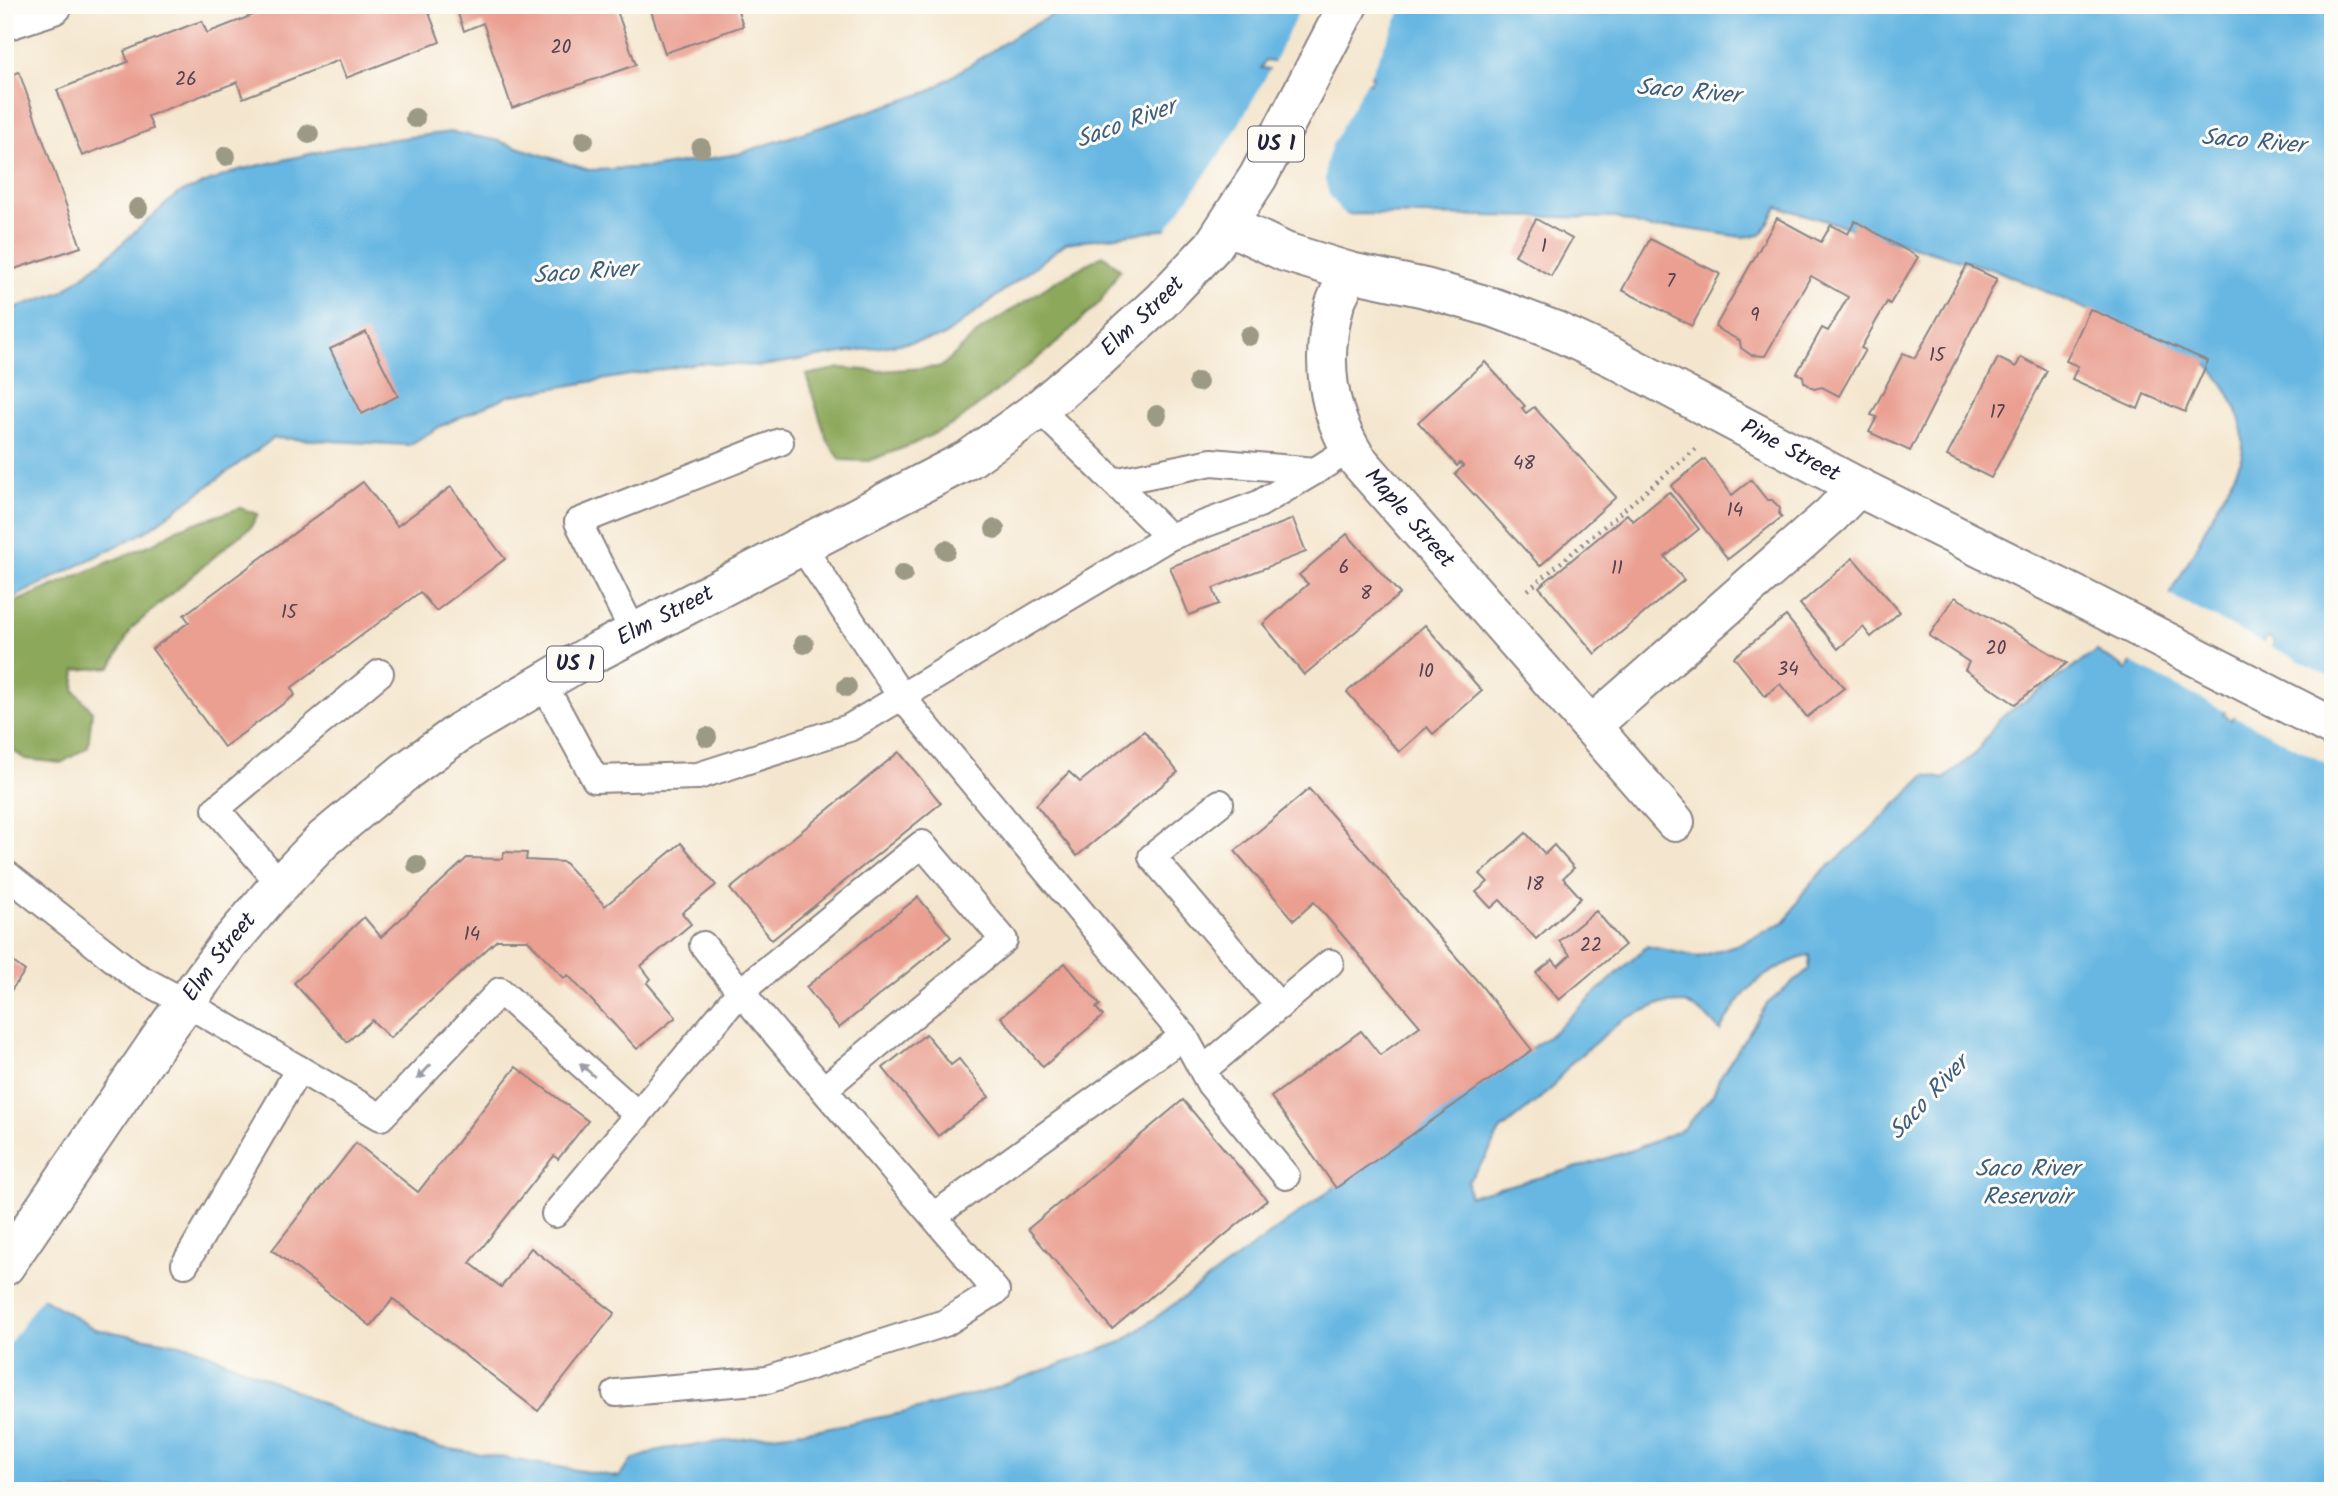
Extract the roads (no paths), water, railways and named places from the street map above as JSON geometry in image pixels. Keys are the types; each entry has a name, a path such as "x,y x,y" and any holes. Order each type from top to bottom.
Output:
{"street":[{"path":"5,21 53,5"},
{"name":"Elm Street","path":"5,1266 227,946 324,839 406,771 461,731 589,656 969,459 1039,409 1097,360 1189,274 1228,225 1291,118 1348,5"},
{"name":"Pine Street","path":"1228,225 1285,252 1350,272 1483,304 1556,331 1612,357 1858,487 2333,727"},
{"name":"Maple Street","path":"1350,272 1335,305 1327,354 1328,384 1333,409 1350,449 1675,822"},
{"path":"1591,726 1831,515 1858,487"}],"lane":[{"path":"1039,409 1169,537"},
{"path":"634,633 578,522 780,442"},
{"path":"543,683 595,779 698,776 849,728 1169,537 1259,504 1350,449"},
{"path":"1114,482 1212,462 1315,471"},
{"path":"801,545 901,696 1184,1036 1210,1084 1286,1177"},
{"path":"281,885 216,809 380,673"},
{"path":"1220,803 1152,857 1279,1006"},
{"path":"555,1214 740,992 922,844 1004,940 824,1089"},
{"path":"5,873 134,975 381,1117 499,991 638,1115"},
{"path":"616,1393 767,1380 945,1324 996,1291 740,992 703,945"},
{"path":"1203,1070 1330,963"},
{"path":"934,1216 1184,1036"},
{"path":"186,1265 299,1069"}],"water":[{"name":"Saco River Reservoir","path":"1071,5 2333,5 2333,1491 5,1491 5,1276 95,1329 191,1346 292,1389 365,1425 438,1447 619,1477 632,1460 663,1449 820,1429 902,1413 984,1392 1122,1342 1462,1094 1549,1036 1647,946 1698,957 1742,943 1786,921 1802,894 1819,875 1926,775 1944,779 1976,753 2000,718 2097,651 2127,670 2185,568 2241,460 2243,441 2238,413 2216,375 2196,357 1998,271 1778,207 1761,235 1742,237 1674,227 1653,229 1616,218 1358,214 1205,224 1066,243 943,337 761,366 699,363 508,396 441,426 409,445 274,438 145,532 5,602 5,311 62,292 106,258 177,194 239,170 354,144 451,132 495,140 589,170 656,167 738,154 928,92 1022,31","holes":["1265,61 1373,76 1373,77 1370,83 1261,68","2265,638 2270,638 2274,643 2231,720 2223,715","1810,955 1809,969 1767,1004 1719,1079 1713,1095 1683,1129 1638,1148 1586,1165 1469,1196 1468,1181 1485,1159 1500,1131 1550,1090 1570,1064 1622,1020 1660,1004 1686,1003 1707,1017 1720,1031 1737,1003 1756,982"]}],"water label":[{"name":"Saco River","path":"1688,92"},
{"name":"Saco River","path":"1126,124"},
{"name":"Saco River","path":"2253,142"},
{"name":"Saco River","path":"585,273"},
{"name":"Saco River","path":"1929,1098"}]}
